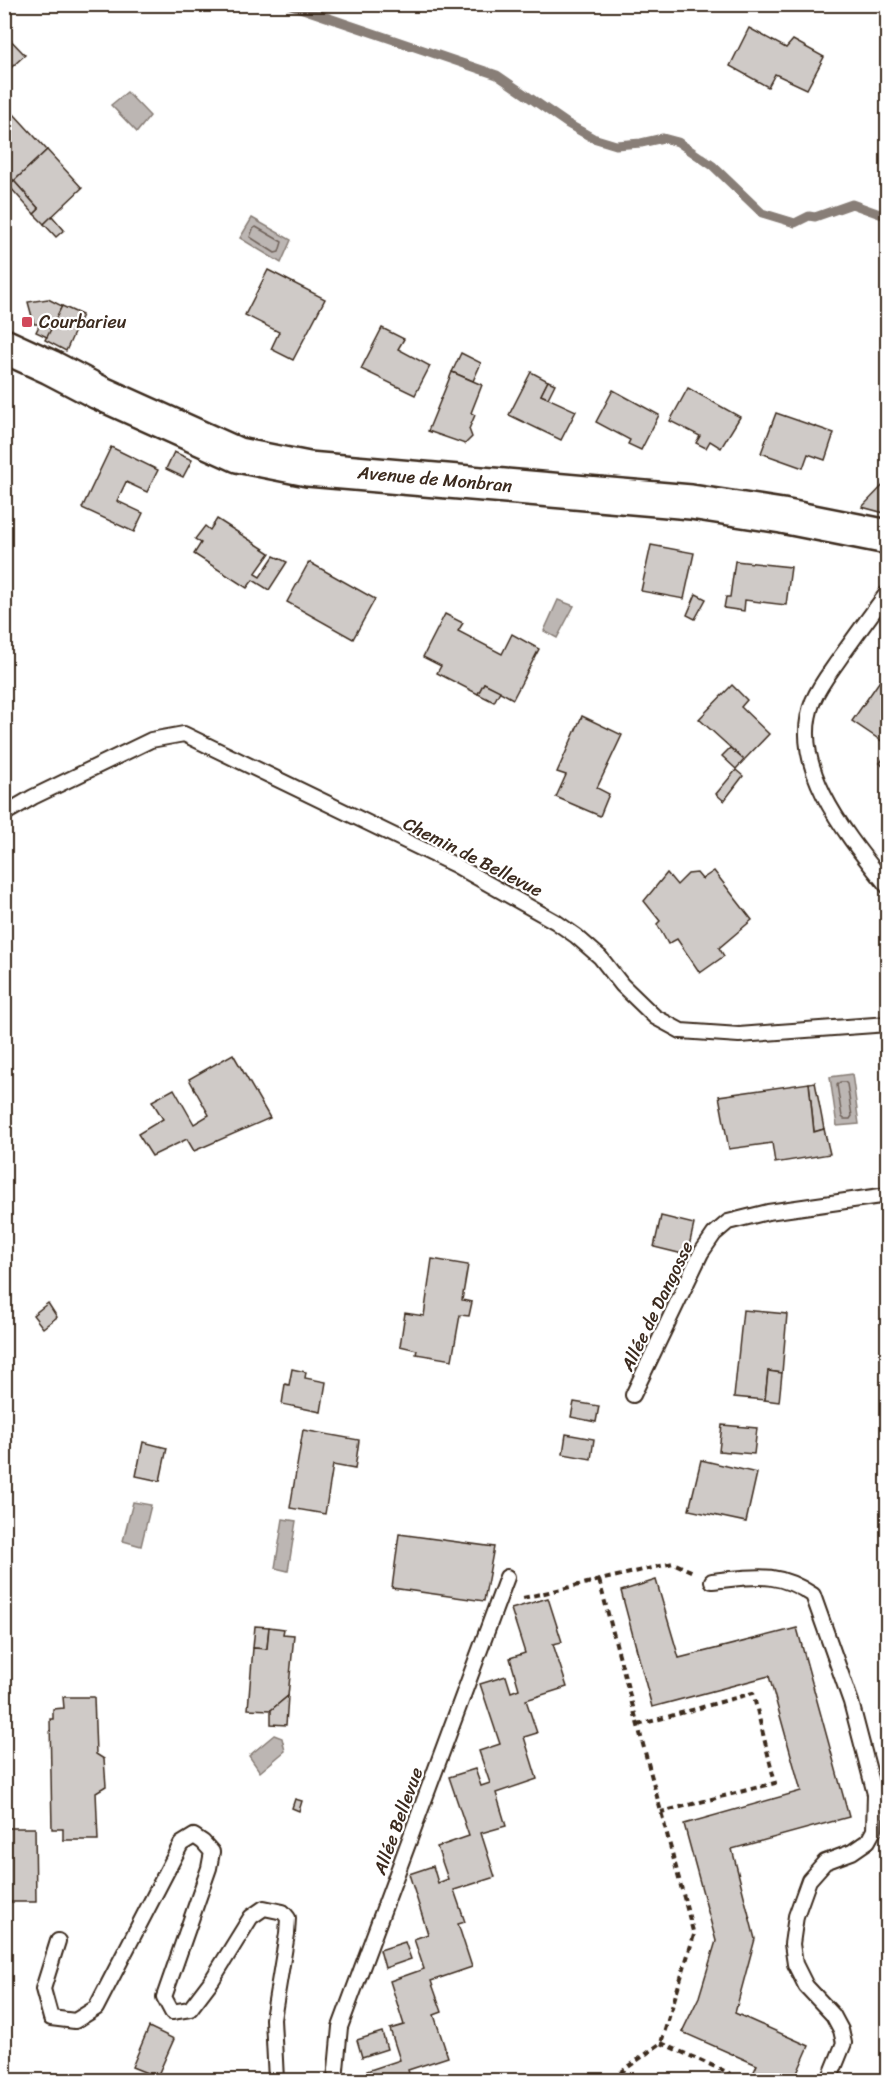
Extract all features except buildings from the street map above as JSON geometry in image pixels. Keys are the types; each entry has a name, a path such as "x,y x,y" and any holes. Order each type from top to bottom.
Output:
{"street":[{"name":"Avenue de Monbran","path":"4,346 238,455 264,461 308,469 691,502 782,516 888,537"}],"lane":[{"path":"888,592 825,679 813,700 806,726 807,752 828,801 852,842 888,887"},
{"name":"Chemin de Bellevue","path":"4,814 33,797 151,740 184,734 455,865 556,922 600,957 622,985 655,1017 681,1031 739,1035 888,1024"},
{"name":"Allée de Dangosse","path":"633,1395 701,1252 714,1234 728,1222 768,1212 888,1195"},
{"path":"712,1581 765,1575 786,1580 813,1595 851,1702 875,1794 874,1830 868,1841 852,1852 825,1862 809,1880 796,1916 792,1944 795,1964 806,1986 833,2015 841,2030 844,2043 829,2080"},
{"name":"Allée Bellevue","path":"334,2080 340,2027 507,1577"},
{"path":"58,1941 43,1989 51,2018 75,2021 96,2008 181,1844 194,1836 212,1852 209,1868 164,1997 171,2012 190,2009 212,1980 251,1917 264,1908 283,1912 288,1918 287,1934 273,2019 276,2080"}],"path":[{"path":"501,1593 515,1600 673,1563 712,1581"},
{"path":"599,1580 694,1935 661,2043 614,2080"},
{"path":"638,1725 753,1693 775,1783 661,1812"},
{"path":"661,2043 729,2073 726,2080"}],"water":[{"path":"127,92 150,116 137,132 111,105"},
{"path":"252,218 291,240 281,263 240,238"},
{"path":"558,600 574,606 557,638 544,631"},
{"path":"852,1074 859,1124 837,1126 830,1077"},
{"path":"133,1502 151,1505 141,1546 123,1541"},
{"path":"283,1519 296,1521 288,1571 275,1568"},
{"path":"274,1735 282,1738 285,1751 260,1772 249,1756"}],"waterway":[{"path":"288,4 497,75 568,124 593,138 616,145 663,138 678,142 713,166 762,213 795,223 809,216 815,217 852,204 888,217"}],"place":[{"name":"Courbarieu","path":"27,322"}]}
